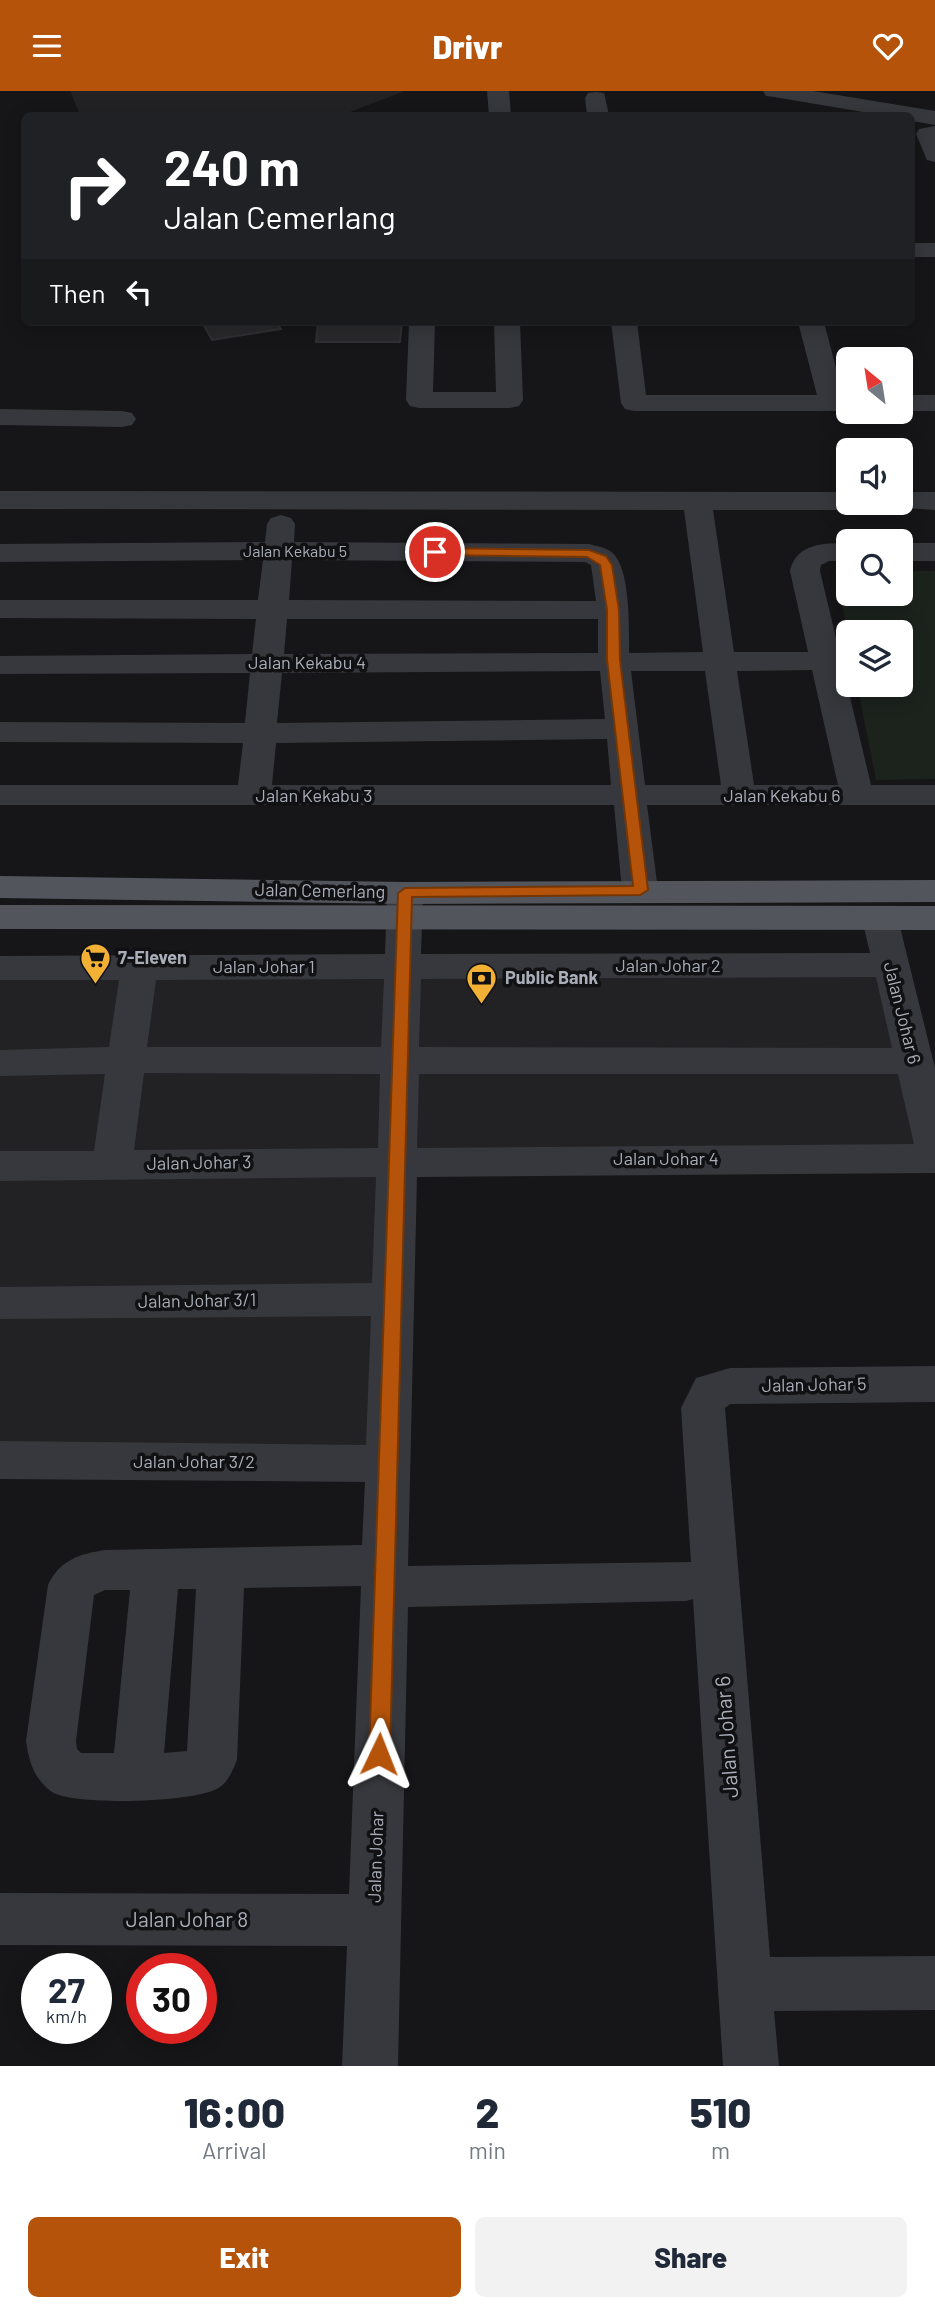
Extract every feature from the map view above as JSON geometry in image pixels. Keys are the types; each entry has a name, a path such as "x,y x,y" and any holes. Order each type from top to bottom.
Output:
{"main road":[{"name":"Jalan Cemerlang","path":"0,887 405,906 880,919 935,918"},
{"name":"Jalan Cemerlang","path":"0,916 405,906 640,890 935,891"}],"street":[{"path":"498,91 500,112"},
{"path":"775,91 850,112"},
{"path":"915,130 933,135"},
{"path":"915,250 935,250"},
{"path":"422,326 419,400 510,400 507,326"},
{"path":"624,326 634,403 836,403"},
{"path":"812,326 836,392"},
{"path":"914,403 935,403"},
{"path":"0,417 121,419"},
{"path":"0,500 836,501"},
{"path":"254,795 281,551 282,501"},
{"path":"697,501 739,796"},
{"path":"913,501 935,501"},
{"path":"836,552 824,552 807,560 805,571 857,796"},
{"path":"913,552 935,552"},
{"name":"Jalan Kekabu 5","path":"0,553 589,553 601,558 606,565 613,610"},
{"path":"0,608 613,610 614,660 640,890"},
{"name":"Jalan Kekabu 4","path":"0,665 825,661"},
{"path":"0,732 260,733 621,729"},
{"name":"Jalan Kekabu 3","path":"0,795 628,796"},
{"name":"Jalan Kekabu 6","path":"628,796 935,795"},
{"name":"Jalan Johar","path":"370,2066 405,906"},
{"name":"Jalan Johar 6","path":"880,919 935,1147"},
{"name":"Jalan Johar 2","path":"403,967 890,965"},
{"name":"Jalan Johar 1","path":"0,968 403,967"},
{"path":"111,1164 139,968"},
{"path":"0,1063 126,1060 914,1061"},
{"name":"Jalan Johar 4","path":"397,1160 935,1158"},
{"name":"Jalan Johar 3","path":"0,1166 397,1160"},
{"name":"Jalan Johar 3/1","path":"0,1303 393,1299"},
{"name":"Jalan Johar 5","path":"703,1408 712,1391 730,1386 935,1384"},
{"name":"Jalan Johar 6","path":"703,1408 751,2066"},
{"name":"Jalan Johar 3/2","path":"0,1460 388,1464"},
{"path":"221,1568 212,1760 202,1771 191,1774 71,1776 54,1760 51,1741 72,1585 87,1573 221,1568 385,1576 686,1581"},
{"path":"137,1776 156,1569"},
{"name":"Jalan Johar 8","path":"0,1919 374,1920"},
{"path":"745,1985 934,1992"}],"shaded area":[{"path":"70,91 405,91 350,112 79,112"},
{"path":"913,571 935,571 935,779 876,780 860,697 913,697 913,620 845,620 842,606 913,606"},
{"path":"882,971 925,1150 386,1153 376,1455 0,1451 0,975"}],"building":[{"path":"204,326 279,326 281,329 212,340"},
{"path":"318,326 402,326 400,342 316,342"}],"place":[{"name":"7-Eleven","path":"95,985"},
{"name":"Public Bank","path":"482,1005"}],"route":[{"path":"379,1754 405,893 640,890 614,660 613,610 606,565 601,558 589,553 435,552"}]}
